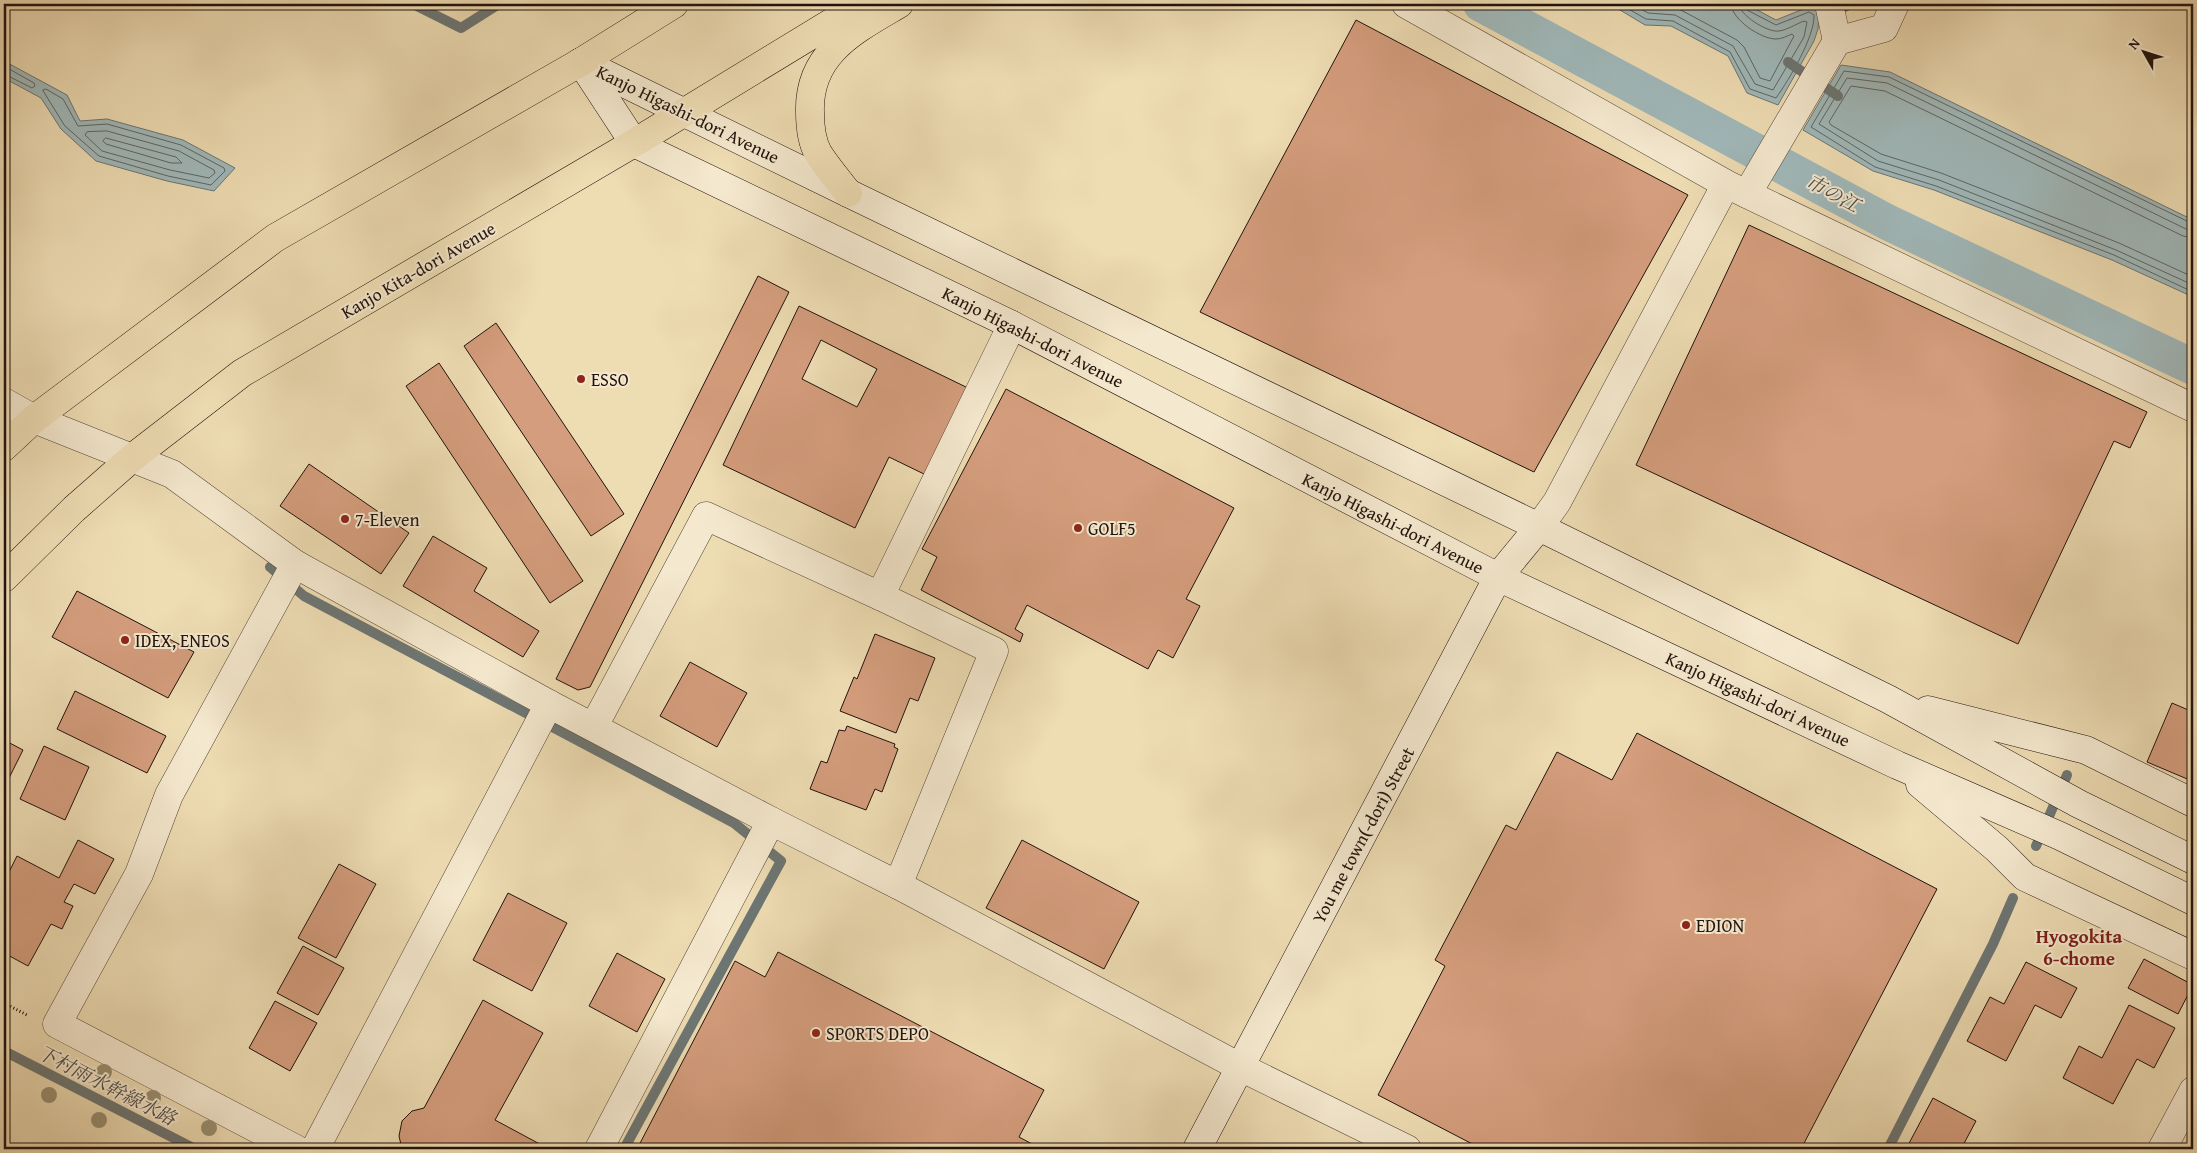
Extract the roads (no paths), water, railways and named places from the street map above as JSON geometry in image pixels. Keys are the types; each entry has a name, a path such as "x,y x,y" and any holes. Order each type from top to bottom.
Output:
{"highway":[{"path":"4,447 34,419 275,238 581,62 674,4"},
{"name":"Kanjo Kita-dori Avenue","path":"4,578 74,509 132,458 242,373 634,143 862,4"},
{"path":"848,193 817,151 810,120 810,100 818,68 846,35 899,4"}],"street":[{"path":"1406,4 1744,183 2193,408"},
{"path":"1833,30 1884,28 1896,4"},
{"name":"You me town(-dori) Street","path":"1197,1149 1498,577 1557,502 1744,183 1786,128 1833,30"},
{"name":"Kanjo Higashi-dori Avenue","path":"581,62 1539,527 1888,699 2079,804 2193,860"},
{"name":"Kanjo Higashi-dori Avenue","path":"581,62 634,143 1012,325 1498,577 1897,765 2060,836 2193,901"},
{"path":"880,596 1012,325"},
{"path":"4,402 34,419 172,474 289,576 542,717 594,726 763,837 898,885 1240,1068 1407,1149"},
{"path":"594,726 706,516 880,596 994,652 898,885"},
{"path":"289,576 168,795 139,874 57,1024 296,1149"},
{"path":"1888,699 2086,750 2193,802"},
{"path":"314,1149 542,717"},
{"path":"1897,765 1997,849 2025,876 2193,956"},
{"path":"599,1149 763,837"},
{"path":"2162,1149 2193,1091"}],"water":[{"path":"1610,4 1746,4 1776,20 1811,6 1819,11 1818,29 1814,41 1778,105 1747,93 1728,56 1671,26 1645,25"},
{"path":"4,61 67,95 80,121 107,119 183,140 235,168 214,191 167,181 96,161 61,129 41,98 4,78"},
{"path":"1841,65 1890,72 2193,220 2193,297 2112,260 1934,190 1873,171 1803,130"}],"waterway":[{"path":"413,4 461,28 499,4"},
{"name":"市の江","path":"1481,4 1887,222 2193,367"},
{"path":"1833,13 1850,4"},
{"path":"1788,62 1838,96"},
{"path":"270,567 304,596 734,823 781,861 624,1149"},
{"path":"2036,846 2067,775"},
{"path":"1888,1149 1993,944 2013,898"},
{"name":"下村雨水幹線水路","path":"4,1051 195,1149"}],"place":[{"name":"ESSO","path":"581,379"},
{"name":"7-Eleven","path":"345,519"},
{"name":"GOLF5","path":"1078,528"},
{"name":"IDEX, ENEOS","path":"125,640"},
{"name":"EDION","path":"1686,925"},
{"name":"SPORTS DEPO","path":"816,1033"}],"district":[{"name":"Hyogokita 6-chome","path":"2079,947"}]}
